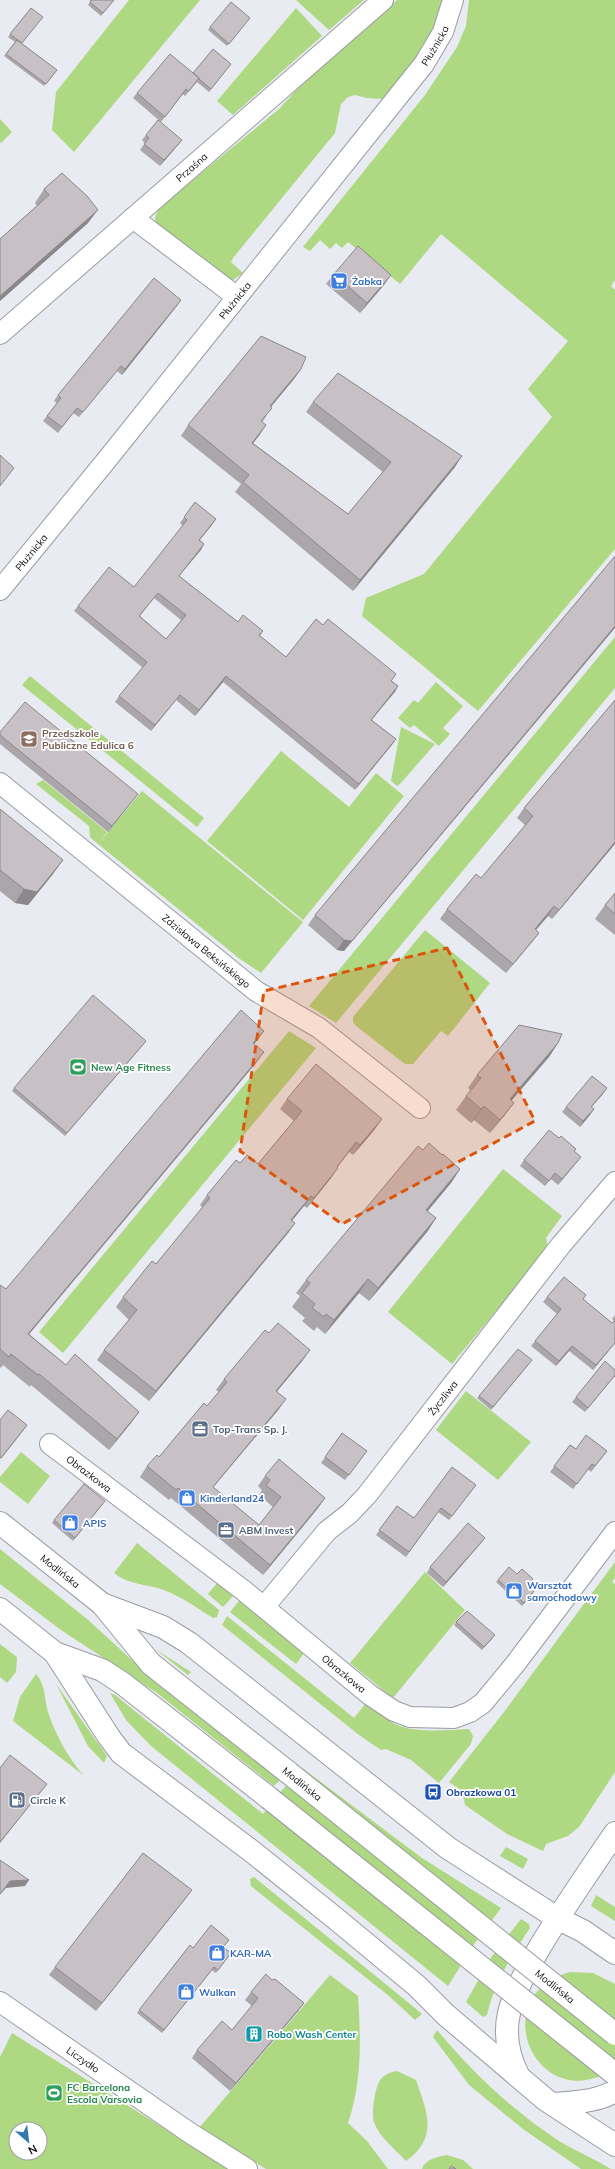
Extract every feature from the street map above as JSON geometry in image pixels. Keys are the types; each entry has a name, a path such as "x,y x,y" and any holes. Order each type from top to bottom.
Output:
{"main road":[{"name":"Modlińska","path":"0,1523 102,1604 151,1664 615,2034"},
{"path":"102,1604 163,1627 189,1643 448,1848 557,1918 583,1931 615,1953"},
{"path":"0,1609 55,1653 109,1737 121,1753 254,1853 418,1986 446,2015 518,2076 554,2104 615,2145"},
{"path":"55,1653 102,1670 122,1683 269,1798 615,2074"},
{"path":"518,2076 510,2060 507,2042 509,2014 520,1983 557,1918 615,1833"},
{"path":"554,2104 581,2102 608,2096 615,2091"}],"street":[{"name":"Przaśna","path":"0,334 383,0"},
{"name":"Płużnicka","path":"0,590 424,64 443,32 453,0"},
{"path":"133,218 237,297"},
{"name":"Zdzisława Beksińskiego","path":"0,783 256,991 319,1028 420,1108"},
{"name":"Życzliwa","path":"264,1607 327,1531 350,1513 367,1495 561,1245 615,1182"},
{"name":"Obrazkowa","path":"50,1444 181,1541 264,1607 370,1695 394,1710 410,1717 454,1718 470,1712 490,1694 516,1663 615,1532"},
{"name":"Liczydło","path":"0,2002 184,2129 247,2169"}],"highlighted area":[{"path":"447,948 535,1121 342,1224 240,1151 264,991"}],"green space":[{"path":"129,0 200,0 74,152 52,130 56,92"},
{"path":"296,0 364,0 329,30"},
{"path":"397,0 443,0 439,13 420,54 393,90 382,99 367,98 355,95 348,97 341,104 335,133 233,258 231,262 243,273 232,281 158,228 155,218 160,207 279,109 321,63"},
{"path":"469,0 615,0 615,280 611,286 615,290 615,549 478,711 362,616 366,598 424,574 552,417 528,389 568,341 441,234 400,284 348,242 342,248 336,243 330,249 320,240 310,251 303,247 425,95 457,47 466,26"},
{"path":"296,8 322,36 233,115 217,101"},
{"path":"0,119 12,132 1,143 0,142"},
{"path":"615,637 615,688 336,1023 309,1006"},
{"path":"30,676 204,818 197,827 22,685"},
{"path":"436,682 463,706 443,728 450,734 439,746 414,725 410,728 398,718 414,700 418,703"},
{"path":"401,727 435,744 397,786 391,781"},
{"path":"281,751 349,807 376,773 404,796 303,920 207,841"},
{"path":"43,780 107,832 98,844 90,837 89,826 36,784"},
{"path":"142,791 303,922 261,973 240,959 98,844"},
{"path":"425,930 490,983 448,1036 441,1031 413,1064 405,1064 356,1026 353,1022 353,1017"},
{"path":"289,1031 316,1048 63,1353 39,1332"},
{"path":"503,1169 562,1216 546,1238 548,1248 452,1364 388,1312"},
{"path":"466,1391 531,1442 498,1480 436,1430"},
{"path":"21,1452 50,1476 28,1504 0,1482 0,1477"},
{"path":"137,1543 219,1610 217,1617 213,1618 164,1590 126,1580 114,1573"},
{"path":"0,1549 87,1619 144,1671 280,1780 274,1786 157,1693 61,1630 0,1584"},
{"path":"615,1562 615,1578 612,1582 615,1584 615,1772 579,1827 568,1836 546,1844 543,1851 507,1834 465,1805 462,1791 449,1782 504,1712"},
{"path":"425,1572 465,1610 393,1698 350,1663"},
{"path":"217,1583 233,1596 223,1607 208,1594"},
{"path":"239,1601 304,1653 296,1664 230,1612"},
{"path":"227,1616 354,1718 366,1703 382,1716 400,1726 416,1730 469,1729 473,1736 471,1744 439,1783 411,1760 386,1749 381,1750 359,1735 222,1625"},
{"path":"0,1644 17,1657 16,1672 7,1683 0,1677"},
{"path":"155,1649 191,1672 188,1675"},
{"path":"36,1674 42,1683 48,1712 54,1729 67,1753 83,1775 13,1721 20,1697"},
{"path":"56,1684 107,1756 104,1763 88,1746"},
{"path":"110,1693 115,1695 263,1814 301,1767 422,1858 501,1908 475,1943 448,1986 151,1746 126,1720"},
{"path":"506,1847 528,1859 523,1869 500,1856"},
{"path":"254,1877 422,2014 415,2020 389,1996 251,1886 250,1879"},
{"path":"596,1895 615,1907 615,1921 591,1906"},
{"path":"521,1919 529,1924 530,1928 504,1970 494,1992 487,2015 483,2017 466,2002 492,1956"},
{"path":"570,1972 593,1973 615,1984 615,2068 587,2080 563,2078 544,2067 531,2049 525,2027 529,2005 544,1985"},
{"path":"330,1975 358,1996 360,2044 358,2076 353,2108 348,2123 367,2141 388,2169 266,2169 199,2128"},
{"path":"437,2030 479,2076 525,2117 559,2141 611,2169 581,2169 523,2129 469,2085 433,2037"},
{"name":"FC Barcelona Escola Varsovia","path":"12,2033 229,2169 0,2169 0,2057"},
{"path":"397,2071 416,2080 424,2103 428,2124 427,2133 423,2143 406,2161 388,2143 376,2128 373,2118 374,2100 379,2083 386,2075"},
{"path":"447,2155 463,2160 473,2169 422,2169 429,2161"}],"building":[{"path":"91,0 114,0 103,13 90,2"},
{"path":"231,2 250,18 229,44 210,27"},
{"path":"31,8 43,17 22,43 10,34"},
{"path":"17,40 57,70 46,84 6,54"},
{"path":"213,49 231,64 211,89 193,73"},
{"path":"170,54 199,78 189,91 186,89 165,117 137,93"},
{"path":"158,120 182,140 164,160 144,144 149,138 146,135"},
{"path":"62,173 87,196 98,210 0,296 0,239 49,195 44,189"},
{"path":"358,246 391,275 367,303 334,274"},
{"path":"154,278 181,300 125,369 121,366 83,412 77,408 62,427 47,416 61,398 58,395"},
{"path":"261,336 306,357 301,369 270,406 272,408 261,421 266,425 252,443 348,514 391,462 313,402 338,373 462,456 360,580 243,482 249,475 188,425"},
{"path":"0,455 14,468 0,486"},
{"path":"195,502 216,519 199,540 204,544 179,576 238,622 243,615 263,631 259,635 286,657 316,619 323,625 328,619 396,674 391,681 398,686 371,720 396,739 359,784 226,676 199,710 180,695 155,725 119,696 147,662 78,606 109,567 134,587 187,520 184,517","holes":["158,593 186,615 166,639 139,616"]},
{"path":"615,556 615,626 352,941 344,940 315,915"},
{"path":"615,700 615,842 559,910 554,906 535,929 539,933 513,964 447,909 476,874 481,878 533,816 524,808"},
{"path":"25,702 138,794 112,826 0,735 0,732"},
{"path":"0,809 63,860 37,892 24,889 0,870"},
{"path":"615,893 615,914 605,905"},
{"name":"New Age Fitness","path":"93,995 146,1041 67,1133 14,1088"},
{"path":"241,1010 264,1031 253,1043 264,1052 28,1334 66,1365 75,1354 139,1412 117,1439 39,1374 38,1375 11,1354 9,1357 0,1349 0,1285 6,1289"},
{"path":"519,1025 562,1034 558,1043 510,1099 514,1103 500,1120 484,1106 481,1109 466,1096 481,1078 477,1075"},
{"path":"316,1064 382,1119 360,1145 356,1142 314,1198 311,1196 291,1220 295,1223 156,1391 104,1350 137,1310 123,1297 152,1261 156,1264 210,1198 207,1195 236,1160 240,1163 247,1155 258,1164 302,1111 287,1099"},
{"path":"592,1076 607,1088 591,1107 594,1109 583,1121 566,1107"},
{"path":"549,1130 559,1138 561,1136 576,1149 574,1151 581,1157 562,1179 555,1173 549,1181 524,1160"},
{"path":"429,1143 460,1169 426,1210 436,1218 378,1288 368,1279 334,1320 326,1314 324,1317 312,1308 315,1304 302,1293 310,1283 306,1280 418,1146 423,1150"},
{"path":"564,1277 586,1295 583,1299 612,1323 615,1320 615,1343 596,1365 572,1346 559,1361 535,1341 561,1309 547,1297"},
{"path":"278,1323 310,1350 276,1391 286,1399 213,1487 259,1525 281,1497 266,1485 270,1480 265,1476 279,1459 325,1498 270,1565 178,1488 176,1490 147,1466 157,1455 159,1457 204,1403 207,1406 227,1382 224,1379 265,1330 269,1333"},
{"path":"518,1349 532,1360 493,1407 479,1396"},
{"path":"605,1361 615,1370 615,1375 588,1408 576,1397"},
{"path":"8,1410 27,1425 1,1458 0,1420"},
{"path":"342,1433 367,1451 349,1475 325,1457"},
{"path":"586,1435 607,1451 595,1466 592,1464 577,1484 554,1466 570,1445 576,1449"},
{"path":"452,1467 476,1485 452,1516 441,1508 409,1552 379,1530 397,1506 414,1518"},
{"path":"84,1484 105,1501 75,1538 54,1520"},
{"path":"468,1523 485,1538 446,1582 430,1567"},
{"path":"509,1567 517,1574 522,1569 533,1579 528,1584 535,1590 524,1603 498,1580"},
{"path":"467,1611 495,1635 484,1647 456,1622"},
{"name":"Circle K","path":"10,1755 47,1784 0,1842 0,1768"},
{"path":"143,1853 192,1890 102,2003 55,1967"},
{"path":"0,1860 29,1880 10,1881 0,1894"},
{"path":"211,1925 229,1940 223,1947 231,1953 218,1970 214,1967 164,2030 139,2010 190,1945 193,1948"},
{"name":"Robo Wash Center","path":"266,1974 272,1980 275,1979 304,2003 236,2083 197,2050 222,2021 232,2030 258,1998 251,1992"},
{"path":"451,2166 456,2169 449,2169"}],"place":[{"name":"Żabka","path":"339,281"},
{"name":"Przedszkole Publiczne Edulica 6","path":"29,739"},
{"name":"New Age Fitness","path":"78,1067"},
{"name":"Top-Trans Sp. J.","path":"200,1429"},
{"name":"Kinderland24","path":"187,1498"},
{"name":"APIS","path":"70,1523"},
{"name":"ABM Invest","path":"226,1530"},
{"name":"Warsztat samochodowy","path":"514,1591"},
{"name":"Obrazkowa 01","path":"433,1792"},
{"name":"Circle K","path":"17,1800"},
{"name":"KAR-MA","path":"217,1953"},
{"name":"Wulkan","path":"186,1992"},
{"name":"Robo Wash Center","path":"254,2034"},
{"name":"FC Barcelona Escola Varsovia","path":"54,2093"}]}
